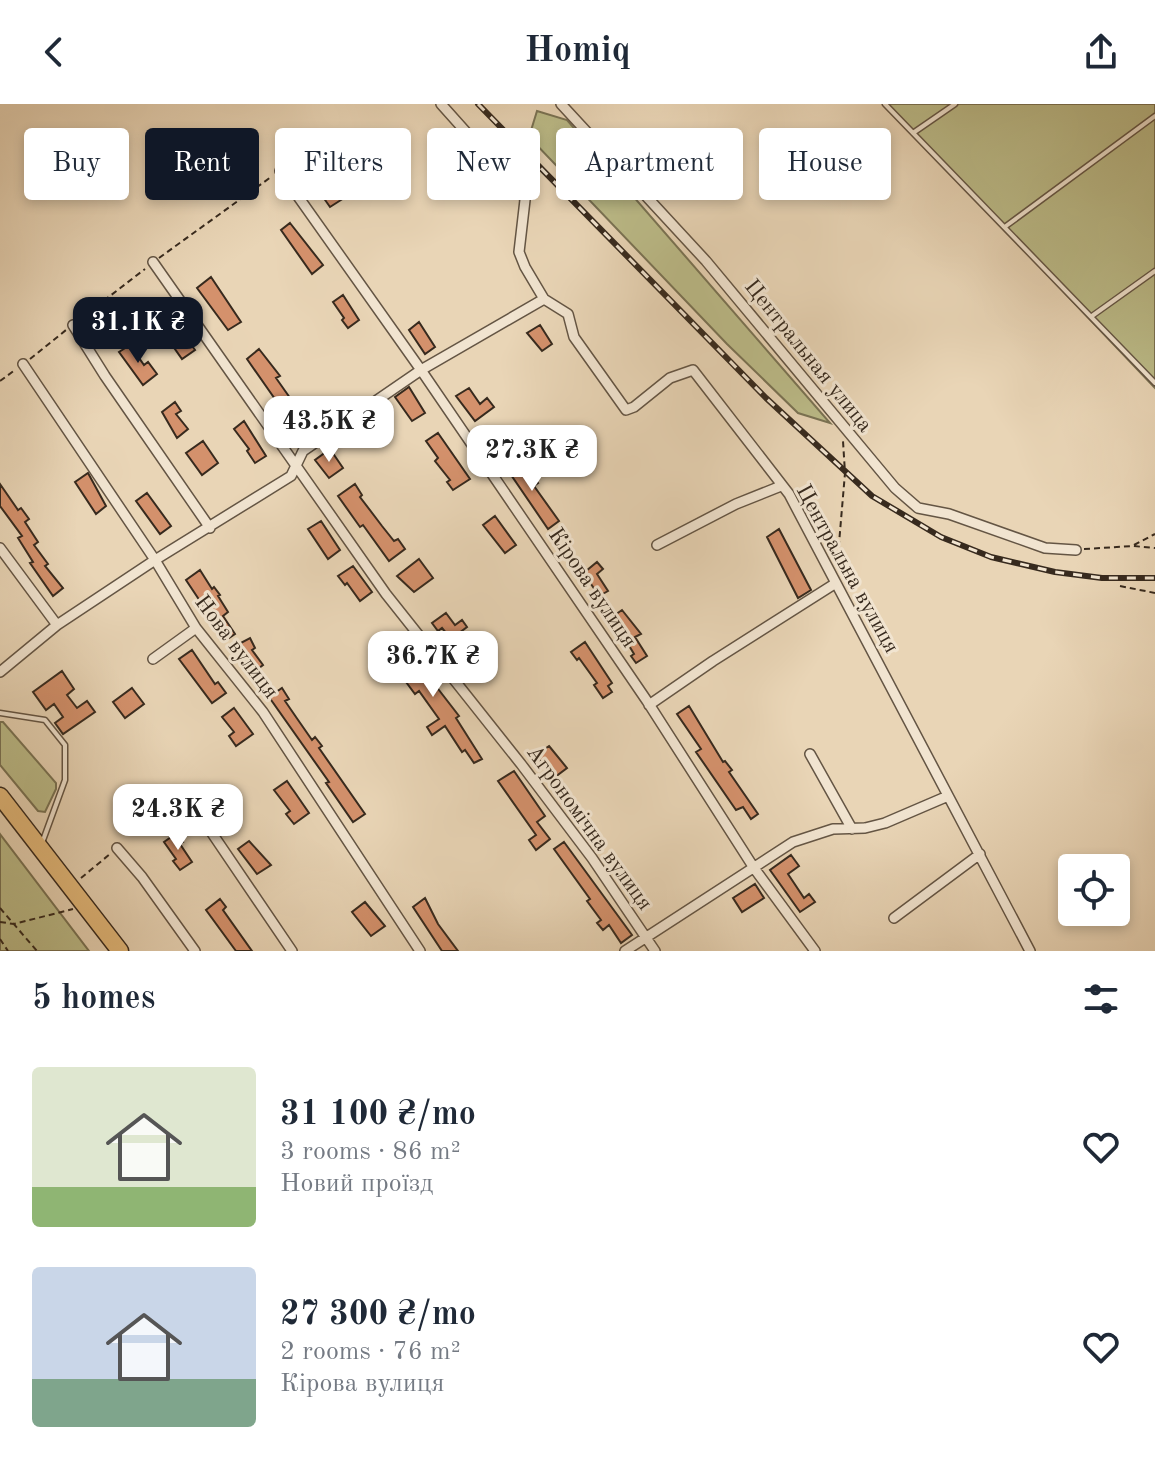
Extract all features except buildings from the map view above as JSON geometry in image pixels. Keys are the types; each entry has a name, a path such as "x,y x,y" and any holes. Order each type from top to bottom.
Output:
{"highway":[{"path":"0,796 120,951"}],"street":[{"path":"0,657 3,669 57,625 291,476 303,451 421,370 544,299 519,252 525,200 519,184 483,151 441,104"},
{"name":"Центральная улица","path":"561,104 706,261 895,488 918,508 949,514 1045,548 1076,550"},
{"name":"Кірова вулиця","path":"301,200 421,370 649,705 754,868 815,951"},
{"name":"Агрономічна вулиця","path":"153,262 386,594 592,858 655,951"},
{"name":"Центральна вулиця","path":"544,299 568,314 574,337 626,410 670,378 693,370 789,494 1030,951"},
{"path":"73,325 210,528"},
{"name":"Нова вулиця","path":"23,364 155,560 196,628 263,712 420,951"},
{"path":"657,545 736,504 781,486"},
{"path":"0,548 57,625"},
{"path":"649,705 836,583"},
{"path":"153,659 196,628"},
{"path":"810,754 852,829"},
{"path":"625,951 793,842 833,829 885,823 948,796"},
{"path":"197,811 292,951"},
{"path":"117,848 142,877 195,951"},
{"path":"894,918 980,854"}],"lane":[{"path":"885,104 1155,383"},
{"path":"913,133 955,104"},
{"path":"1005,227 1155,116"},
{"path":"1091,317 1155,271"},
{"path":"0,713 45,720 65,745 65,780 40,849"}],"path":[{"path":"153,262 275,175"},
{"path":"836,583 845,473 842,424"},
{"path":"1133,546 1155,534"},
{"path":"1076,550 1133,546 1155,548"},
{"path":"1120,586 1155,593"},
{"path":"84,876 117,848"},
{"path":"0,908 37,951"},
{"path":"0,922 14,924 58,911 85,908"},
{"path":"0,939 8,951"}],"green space":[{"path":"885,104 1155,104 1155,388"},
{"path":"537,111 567,120 574,128 556,128 556,165 540,148 540,128 532,128"},
{"path":"589,200 636,200 830,423 798,413 727,344"},
{"path":"0,722 56,783 45,812 38,811 0,765"},
{"path":"0,834 89,951 0,951"}],"railway":[{"path":"478,104 766,398 872,496 941,537 991,557 1055,572 1102,578 1155,578"}]}
